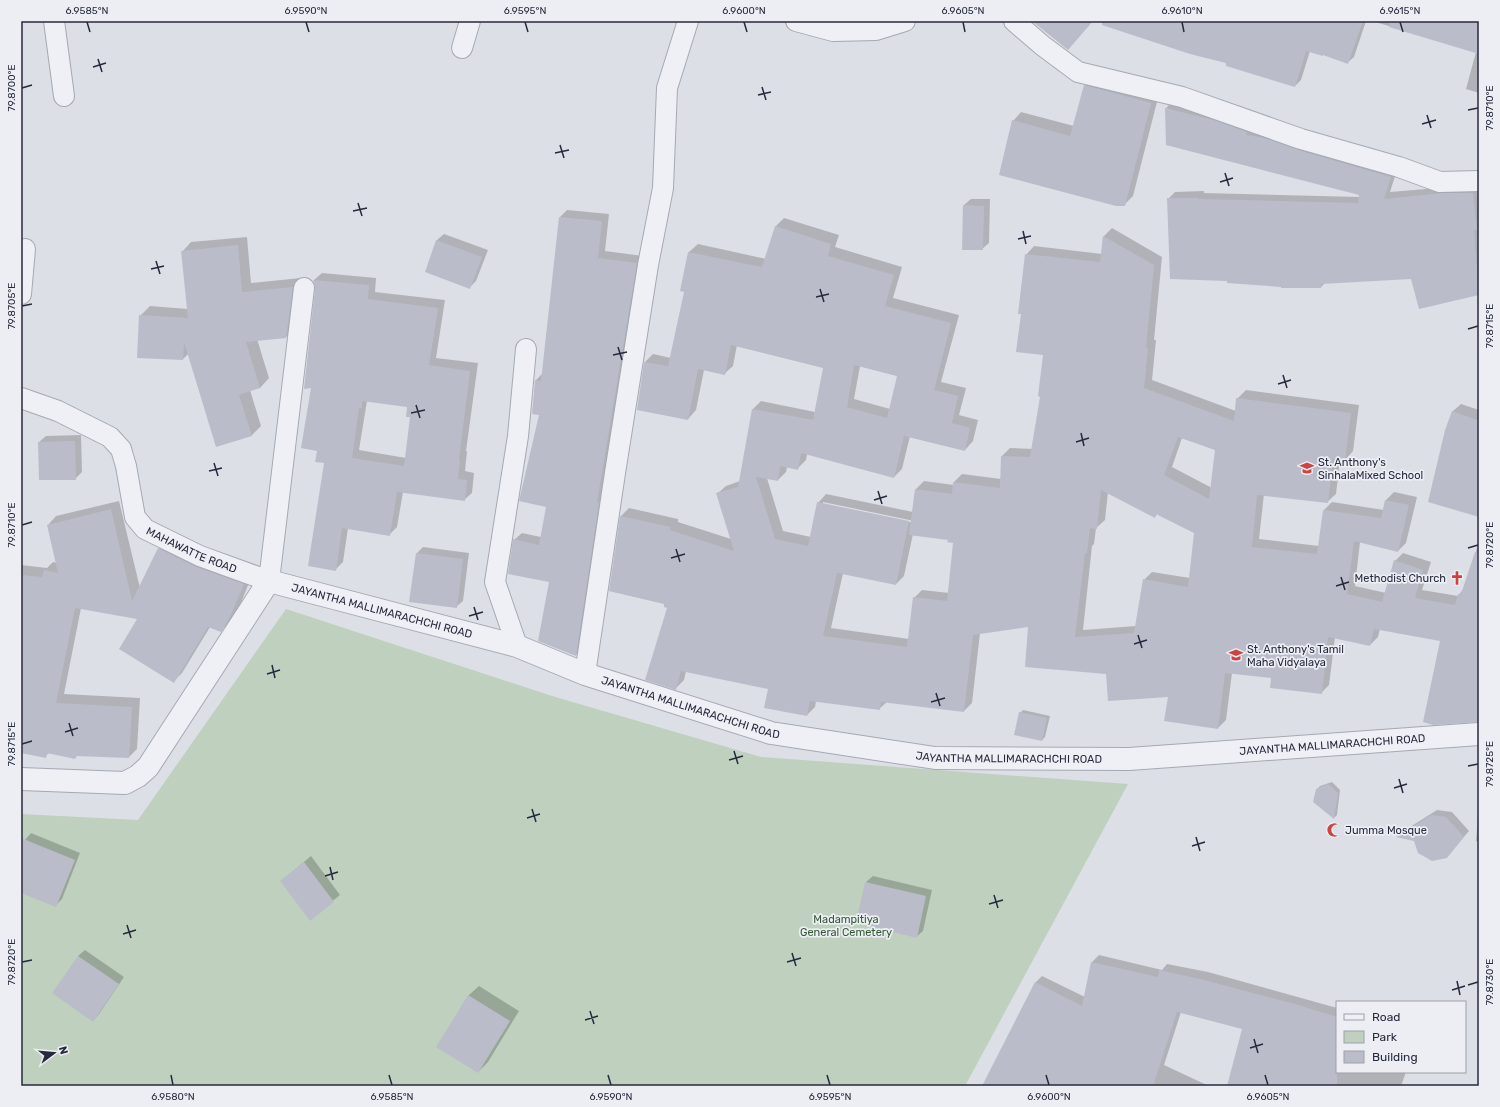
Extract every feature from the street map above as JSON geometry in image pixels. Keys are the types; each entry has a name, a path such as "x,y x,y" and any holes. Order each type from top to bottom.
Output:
{"street":[{"path":"54,21 64,96"},
{"path":"462,48 470,21"},
{"path":"584,674 641,311 663,188 667,88 688,21"},
{"path":"796,21 833,31 876,30 905,21"},
{"path":"1014,21 1043,46 1078,72 1182,97 1300,139 1399,167 1440,182 1479,181"},
{"path":"21,294 25,250"},
{"path":"21,779 125,783 138,776 148,767 269,581 304,288"},
{"path":"516,646 495,582 517,443 526,349"},
{"name":"MAHAWATTE ROAD","path":"21,398 58,412 110,437 121,449 126,466 135,517 145,529 200,556 269,581"},
{"name":"JAYANTHA MALLIMARACHCHI ROAD","path":"269,581 516,646 584,674 771,733 935,758 1129,759 1479,734"}],"green space":[{"name":"Madampitiya General Cemetery","path":"286,609 552,696 761,757 1128,784 965,1086 21,1086 21,814 138,820"}],"building":[{"path":"1032,21 1093,21 1068,50"},
{"path":"1103,21 1363,21 1348,64 1323,55 1306,51 1295,87 1226,66 1226,63 1190,54 1102,25"},
{"path":"1390,21 1479,21 1479,54 1389,27"},
{"path":"1084,85 1151,103 1125,206 1116,206 999,175 1012,120 1070,136"},
{"path":"1165,108 1214,120 1247,132 1246,135 1265,138 1298,150 1391,177 1384,199 1443,193 1473,193 1477,230 1474,230 1479,295 1419,309 1411,279 1321,284 1321,288 1281,288 1227,283 1227,281 1170,279 1167,198 1358,203 1359,195 1166,145"},
{"path":"963,205 984,206 983,250 962,250"},
{"path":"559,217 602,221 598,258 637,263 597,502 599,503 576,656 538,641 549,582 508,574 513,539 539,545 546,507 519,501 539,415 532,414 535,380 541,381"},
{"path":"775,226 831,244 828,256 894,275 885,306 951,323 934,390 958,396 952,423 970,428 965,451 904,436 894,478 801,453 798,470 780,466 778,481 756,477 775,539 808,546 817,502 909,521 896,585 837,573 823,636 907,647 913,597 947,601 953,543 947,542 948,540 909,535 915,489 952,494 953,482 1000,488 1001,456 1030,457 1040,397 1038,396 1043,355 1016,352 1021,314 1018,314 1025,254 1100,262 1103,236 1154,265 1146,347 1148,348 1144,388 1234,421 1236,398 1351,413 1345,461 1333,459 1328,503 1257,495 1252,547 1317,554 1323,510 1381,518 1385,500 1409,505 1398,552 1354,541 1347,594 1382,602 1394,560 1423,570 1415,598 1455,605 1458,594 1461,594 1475,552 1479,553 1479,722 1433,725 1423,722 1440,641 1374,629 1370,646 1328,637 1322,694 1270,688 1271,678 1225,673 1218,729 1164,721 1168,697 1108,701 1106,674 1025,667 1028,627 973,635 964,712 881,702 880,710 810,701 807,716 764,708 768,689 681,671 676,690 645,680 667,608 664,607 664,604 609,591 620,516 671,527 670,530 734,551 716,493 738,487 752,409 813,420 823,368 731,345 725,375 698,369 688,420 637,410 644,362 668,366 684,292 680,291 688,252 762,267","holes":["854,365 897,376 887,418 847,407","1178,437 1215,450 1209,499 1164,475","1101,490 1155,518 1156,514 1194,533 1188,587 1143,579 1134,633 1075,637 1085,553 1087,553 1090,528 1097,529"]},
{"path":"436,240 482,257 470,289 425,272"},
{"path":"238,245 242,292 293,287 286,338 246,342 260,388 239,395 252,436 216,447 184,342 183,360 137,358 139,315 188,318 181,251"},
{"path":"313,280 369,285 368,299 438,308 429,365 470,371 459,459 458,479 467,480 465,501 397,492 390,536 342,528 336,571 308,566 324,463 315,462 317,451 301,448 311,388 304,389 315,289","holes":["362,401 407,407 406,417 410,417 404,466 352,458 359,408 362,408"]},
{"path":"1452,411 1479,421 1479,517 1428,502 1445,430"},
{"path":"75,441 76,480 39,480 38,442"},
{"path":"111,509 132,601 158,548 196,567 244,584 230,617 221,632 208,627 174,683 119,649 137,619 75,608 56,703 132,707 129,758 76,756 75,759 47,753 46,758 21,753 21,575 42,577 44,570 58,573 47,525"},
{"path":"416,553 463,559 457,608 409,602"},
{"path":"1019,712 1047,718 1042,741 1014,735"},
{"path":"1328,784 1338,793 1334,819 1313,802 1316,789"},
{"path":"1431,815 1446,817 1464,837 1447,858 1432,861 1418,853 1414,841 1396,837"},
{"path":"21,838 75,860 56,907 21,893"},
{"path":"304,862 334,902 310,921 280,881"},
{"path":"865,882 926,896 917,938 856,923"},
{"path":"78,956 119,984 93,1022 52,993"},
{"path":"1091,962 1158,977 1159,970 1200,979 1295,1004 1336,1017 1337,1086 1227,1086 1242,1029 1177,1012 1153,1086 982,1086 1035,982 1082,1006"},
{"path":"468,995 510,1021 478,1073 436,1047"}],"place":[{"name":"St. Anthony's SinhalaMixed School","path":"1307,468"},
{"name":"Methodist Church","path":"1457,578"},
{"name":"St. Anthony's Tamil Maha Vidyalaya","path":"1236,655"},
{"name":"Jumma Mosque","path":"1334,830"}]}
